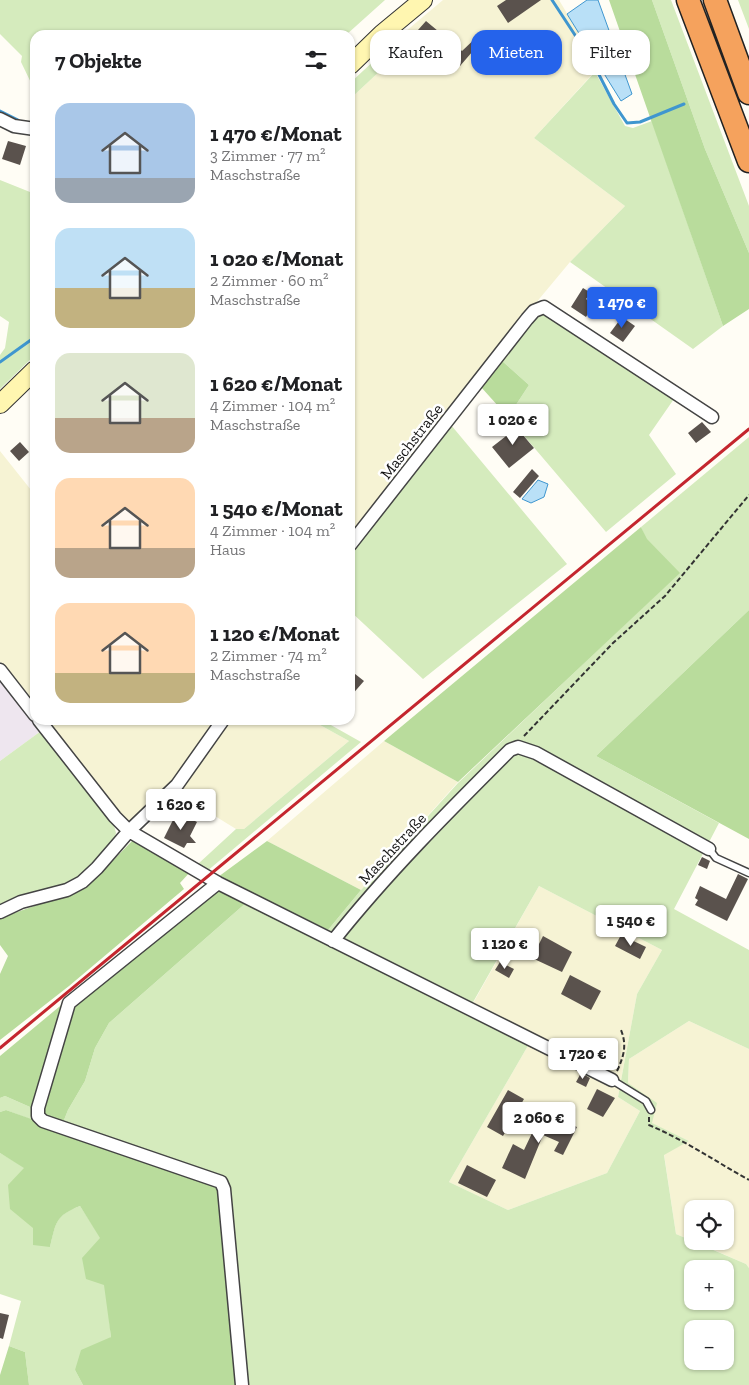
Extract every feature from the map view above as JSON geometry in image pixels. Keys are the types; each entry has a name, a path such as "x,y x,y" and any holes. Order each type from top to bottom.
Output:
{"highway":[{"path":"688,0 749,161"},
{"path":"715,0 749,93"}],"main road":[{"path":"355,60 382,34 423,0"},
{"path":"0,404 30,375"}],"street":[{"path":"0,119 14,126 30,128"},
{"name":"Maschstraße","path":"355,540 527,319 534,311 544,307 712,417"},
{"path":"0,670 30,709"},
{"path":"43,725 115,817 129,831 218,883 612,1080"},
{"path":"0,912 21,902 67,890 82,882 97,868 129,831 178,785 220,725"},
{"path":"518,747 536,753 709,849"},
{"name":"Maschstraße","path":"333,941 360,906 413,848 510,750 518,747"},
{"path":"218,883 69,1002 38,1108 38,1116 43,1121 221,1182 224,1189 242,1385"}],"lane":[{"path":"709,849 716,858 749,873"},
{"path":"612,1080 646,1101 651,1110"}],"path":[{"path":"518,747 522,738 613,643 665,596 749,495"},
{"path":"612,1080 625,1051 621,1030"},
{"path":"651,1110 649,1125 680,1138 696,1150 749,1180"}],"shaded area":[{"path":"443,0 559,0 577,30 572,30 572,75 592,75 534,138 625,206 570,262 540,298 355,535 355,94 376,75 461,75 461,30 407,30"},
{"path":"0,451 30,489 30,701 0,662"},
{"path":"0,677 30,717 30,725 36,725 41,731 0,761"},
{"path":"49,725 214,725 174,783 142,816 127,821 113,808"},
{"path":"223,725 320,725 349,741 244,829 236,829 176,792"},
{"path":"384,741 458,782 361,890 267,841"},
{"path":"539,886 662,950 637,994 618,1097 640,1111 607,1173 508,1210 449,1182 533,1037 472,1005"},
{"path":"689,1021 749,1049 749,1268 746,1264 714,1250 734,1250 734,1200 684,1200 684,1238 676,1234 664,1154 689,1141 651,1123 628,1084 629,1059"}],"green space":[{"path":"0,0 385,0 352,30 30,30 30,81 21,62 22,56 0,34"},
{"path":"609,0 652,0 705,149 749,253 749,309 723,326 635,75 650,75 650,30 619,30"},
{"path":"652,0 671,0 749,206 749,253 705,149"},
{"path":"738,0 749,0 749,29"},
{"path":"370,64 370,75 376,75 355,94 355,78"},
{"path":"592,75 597,75 625,126 633,128 652,121 723,326 693,349 570,262 625,206 534,138"},
{"path":"0,180 30,192 30,360 0,389 0,355 5,348 9,322 0,316"},
{"path":"542,314 552,315 676,396 649,435 676,474 606,532 508,417 529,385 501,360 535,317"},
{"path":"501,360 529,385 508,417 481,387"},
{"path":"451,425 567,564 423,679 355,616 355,544"},
{"path":"749,437 749,610 596,756 719,823 674,909 749,950 749,1049 689,1021 629,1059 628,1083 657,1103 652,1123 689,1141 664,1155 676,1234 684,1237 684,1250 713,1250 746,1264 749,1268 749,1385 239,1385 60,1130 68,1110 85,1081 95,1048 109,1023 247,902 324,941 328,930 361,890 458,783 679,573 646,539 641,527","holes":["539,886 662,950 637,994 618,1097 640,1111 607,1173 508,1210 449,1182 533,1037 472,1004"]},
{"path":"641,527 647,539 680,573 458,782 384,741"},
{"path":"749,610 749,839 596,756"},
{"path":"320,725 331,725 361,742 206,872 198,864 236,829 244,829 349,741"},
{"path":"41,731 113,822 116,833 112,847 69,885 0,913 0,761"},
{"path":"134,839 191,871 180,883 184,889 69,986 0,1040 0,974 8,956 0,945 0,918 86,888"},
{"path":"267,841 361,890 328,930 218,877"},
{"path":"208,883 247,902 109,1023 95,1048 85,1081 68,1110 60,1130 215,1183 221,1190 239,1385 83,1385 75,1370 81,1350 111,1337 104,1285 86,1279 82,1258 100,1238 80,1206 66,1213 58,1221 50,1247 33,1245 33,1228 10,1209 8,1185 24,1168 0,1153 0,1112 6,1110 34,1120 30,1107 5,1096 0,1098 0,1056"},
{"path":"5,1096 30,1107 35,1121 6,1110 0,1112 0,1098"},
{"path":"0,1153 24,1167 33,1228 50,1247 58,1221 66,1213 80,1206 101,1238 111,1337 75,1370 83,1385 29,1385 25,1352 9,1346 21,1301 0,1294"},
{"path":"9,1346 25,1352 29,1385 0,1385 0,1375"}],"water":[{"path":"587,0 598,0 609,30 577,30 567,14"},
{"path":"605,75 625,75 632,94 621,101"},
{"path":"538,480 548,484 544,497 531,503 522,499"}],"building":[{"path":"506,0 541,0 508,23 497,6"},
{"path":"426,21 437,30 418,30"},
{"path":"471,42 471,53 461,65 461,50"},
{"path":"8,141 26,146 20,165 2,159"},
{"path":"583,288 591,293 586,299 604,313 600,319 589,312 586,317 571,307"},
{"path":"622,317 635,326 623,342 610,333"},
{"path":"510,420 534,448 509,468 492,447 510,433 504,425"},
{"path":"702,422 711,432 696,443 688,433"},
{"path":"20,442 29,452 19,461 10,451"},
{"path":"532,469 539,476 520,498 513,492"},
{"path":"355,674 364,681 355,691"},
{"path":"177,812 197,822 190,836 196,843 187,843 184,848 164,838"},
{"path":"702,857 710,861 707,869 698,865"},
{"path":"738,874 748,879 727,921 695,905 698,900 695,898 700,886 726,899"},
{"path":"621,935 646,947 640,959 615,946"},
{"path":"543,936 572,952 562,972 532,958"},
{"path":"500,962 514,969 509,978 495,970"},
{"path":"570,975 601,991 591,1010 561,994"},
{"path":"581,1073 590,1078 586,1087 576,1082"},
{"path":"597,1089 615,1098 603,1117 587,1109"},
{"path":"508,1090 524,1099 503,1136 487,1127"},
{"path":"542,1112 577,1127 563,1155 554,1151 559,1142 543,1135 525,1179 502,1168 513,1144 524,1150"},
{"path":"467,1165 496,1180 487,1197 458,1183"},
{"path":"0,1313 9,1315 3,1339 0,1338"}],"waterway":[{"path":"552,0 592,61 614,104 627,123 640,122 684,104"},
{"path":"0,111 18,120"},
{"path":"0,362 30,341"}],"railway":[{"path":"0,1048 749,429"}]}
